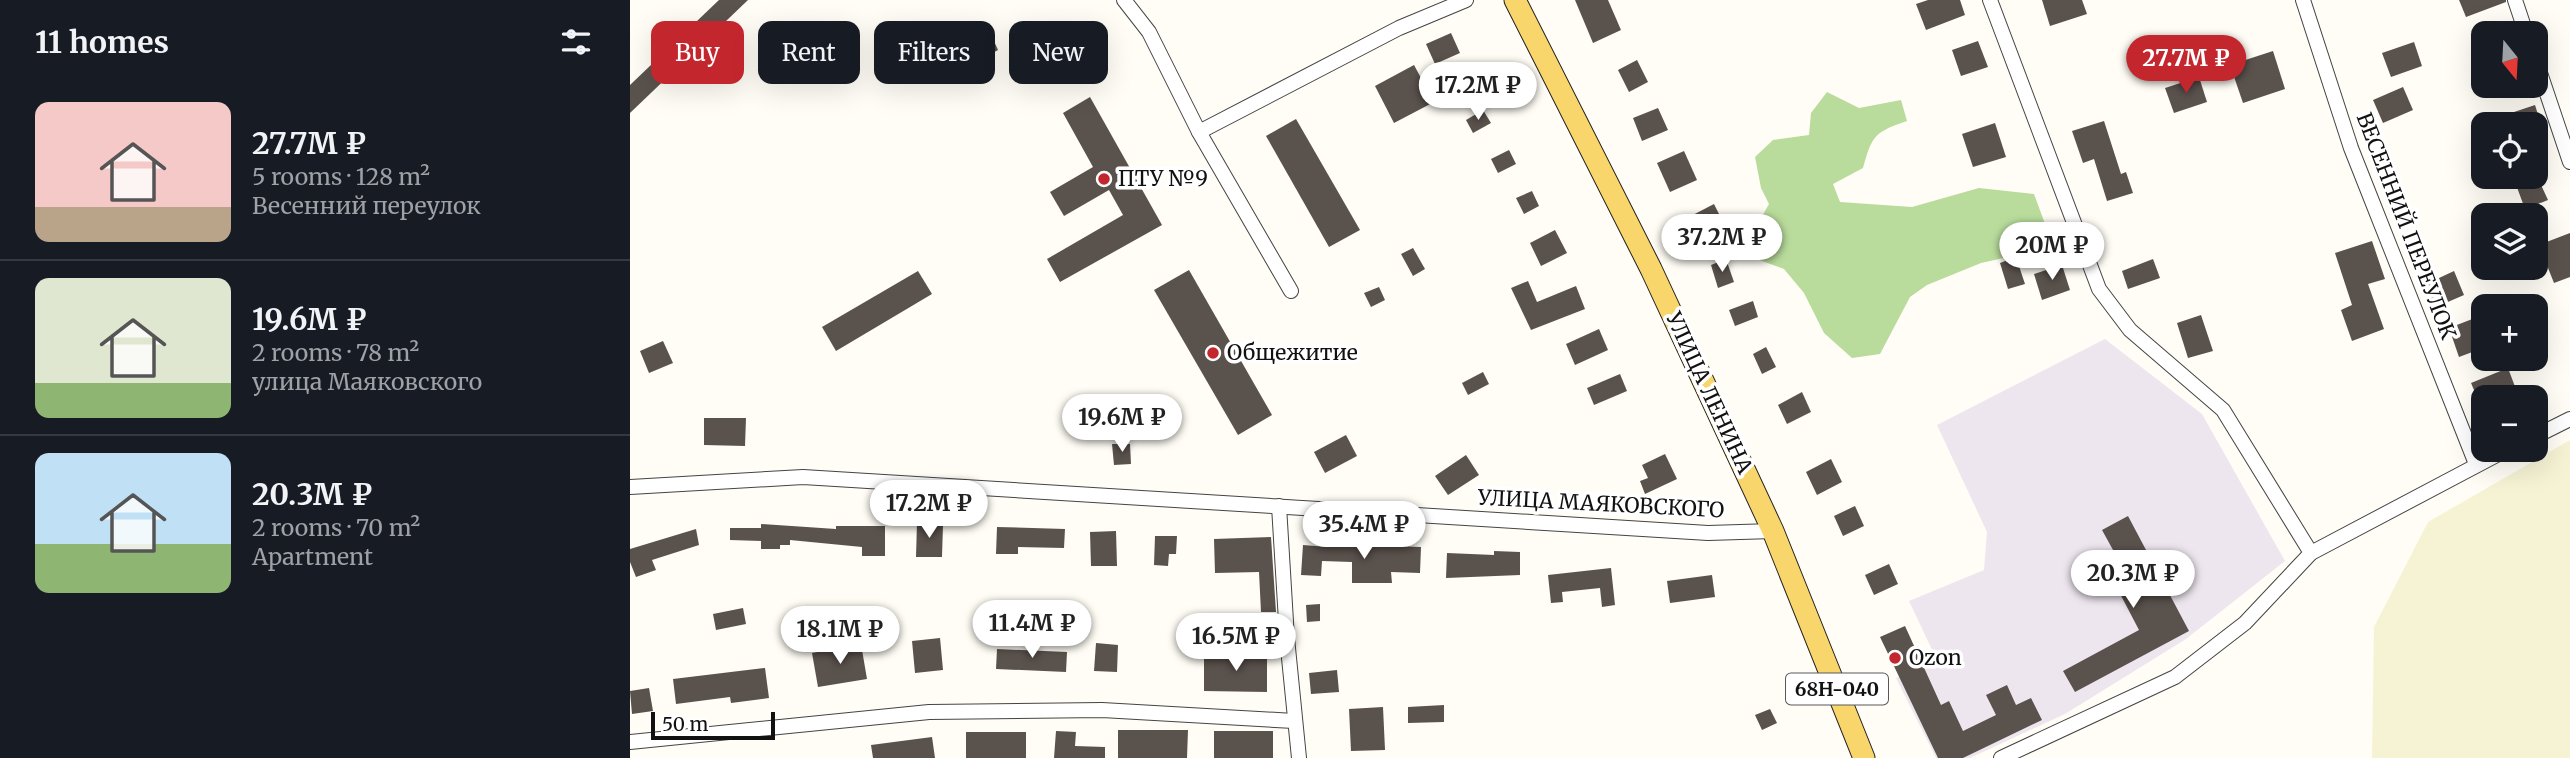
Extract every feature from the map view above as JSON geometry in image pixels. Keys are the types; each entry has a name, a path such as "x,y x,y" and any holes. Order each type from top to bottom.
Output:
{"main road":[{"name":"УЛИЦА ЛЕНИНА","path":"1515,0 1651,269 1773,531 1811,620 1864,758"}],"street":[{"path":"1124,0 1149,32 1199,132 1292,291"},
{"path":"1199,132 1399,28 1466,0"},
{"path":"1990,0 2099,289 2130,330 2223,410 2311,554"},
{"name":"ВЕСЕННИЙ ПЕРЕУЛОК","path":"2303,0 2351,148 2476,464"},
{"path":"2515,0 2522,21"},
{"path":"2548,97 2570,162"},
{"path":"2548,430 2570,419"},
{"path":"2001,758 2175,677 2245,623 2311,554 2480,462"},
{"name":"УЛИЦА МАЯКОВСКОГО","path":"630,487 803,477 1708,533 1773,531"},
{"path":"1279,506 1299,758"},
{"path":"630,742 929,712 1102,710 1294,721"}],"shaded area":[{"path":"2105,339 2202,414 2285,561 2186,639 2065,714 1970,758 1936,758 1896,678 1936,658 1909,601 1984,570 1987,532 1937,425"},
{"path":"2570,440 2570,758 2372,758 2374,627 2428,522 2532,462 2548,462 2548,453"}],"green space":[{"path":"1827,92 1859,108 1901,100 1907,121 1876,136 1863,168 1833,184 1840,202 1912,207 1979,188 2034,194 2051,240 2026,253 1981,263 1927,285 1910,297 1880,354 1852,358 1824,333 1804,293 1784,269 1751,257 1756,227 1769,204 1761,188 1755,157 1773,140 1809,135 1811,113"}],"building":[{"path":"719,0 748,0 726,21 697,21"},
{"path":"1575,0 1608,0 1621,30 1593,43"},
{"path":"1928,0 1960,0 1965,15 1926,30 1916,4"},
{"path":"2042,0 2082,0 2087,14 2050,26"},
{"path":"2459,0 2506,0 2506,2 2466,17"},
{"path":"1451,33 1460,53 1435,64 1426,44"},
{"path":"1978,41 1988,67 1961,76 1952,50"},
{"path":"2414,42 2422,66 2391,77 2382,53"},
{"path":"2273,51 2285,89 2243,103 2230,65"},
{"path":"1637,60 1648,82 1629,92 1618,70"},
{"path":"651,65 651,84 660,84 630,113 630,85"},
{"path":"1414,65 1434,102 1394,123 1375,86"},
{"path":"2199,77 2207,102 2174,113 2165,88"},
{"path":"2403,87 2413,110 2383,123 2373,100"},
{"name":"ПТУ №9","path":"1090,97 1162,225 1060,282 1047,259 1123,215 1109,190 1064,216 1050,192 1093,167 1063,113"},
{"path":"2535,105 2537,112 2514,112"},
{"path":"1658,108 1668,130 1642,141 1633,118"},
{"path":"1483,110 1491,123 1473,133 1466,120"},
{"path":"1296,119 1360,230 1329,247 1266,136"},
{"path":"2104,121 2121,174 2126,172 2133,193 2107,201 2094,159 2083,163 2072,131"},
{"path":"1995,123 2006,157 1973,167 1962,134"},
{"path":"1509,150 1516,164 1498,173 1491,159"},
{"path":"1684,151 1697,180 1670,192 1657,163"},
{"path":"2518,189 2543,189 2548,200 2540,203 2523,203"},
{"path":"1532,191 1539,206 1524,214 1516,198"},
{"path":"1714,204 1721,218 1694,232 1687,218"},
{"path":"1555,230 1567,253 1541,266 1530,243"},
{"path":"2570,233 2570,277 2554,283 2548,268 2548,242"},
{"path":"2372,241 2385,279 2368,284 2384,329 2352,341 2341,310 2352,305 2335,253"},
{"path":"1413,248 1425,269 1413,276 1401,254"},
{"path":"2016,257 2025,284 2008,289 2000,263"},
{"path":"1726,259 1734,282 1718,288 1711,265"},
{"path":"2153,259 2160,278 2128,289 2122,271"},
{"path":"2062,265 2070,290 2042,300 2034,274"},
{"name":"Общежитие","path":"1189,270 1272,415 1238,435 1154,290"},
{"path":"918,271 932,294 836,351 822,327"},
{"path":"2454,271 2464,295 2434,308 2424,285"},
{"path":"1528,281 1537,302 1576,286 1585,309 1531,330 1511,288"},
{"path":"1379,287 1385,300 1371,307 1364,293"},
{"path":"1753,301 1758,317 1735,326 1729,310"},
{"path":"2201,315 2213,351 2188,358 2177,323"},
{"path":"2471,320 2471,352 2459,357 2449,328"},
{"path":"1599,329 1608,350 1575,365 1566,344"},
{"path":"663,341 673,363 649,373 640,351"},
{"path":"1766,347 1776,367 1762,374 1753,354"},
{"path":"2501,371 2509,371 2514,385 2472,385 2471,383"},
{"path":"1483,372 1489,384 1468,395 1462,383"},
{"path":"1620,374 1627,391 1594,405 1587,388"},
{"path":"1802,392 1811,412 1787,424 1778,405"},
{"path":"704,418 746,418 745,446 704,445"},
{"path":"1346,435 1357,456 1325,473 1314,452"},
{"path":"1112,444 1130,444 1131,464 1114,465"},
{"path":"1665,454 1677,479 1645,494 1640,481 1648,478 1642,465"},
{"path":"1466,455 1479,475 1448,495 1435,476"},
{"path":"1831,459 1842,482 1817,495 1806,472"},
{"path":"1855,506 1864,526 1843,536 1834,516"},
{"path":"2128,516 2189,631 2075,692 2063,671 2139,630 2116,586 2129,579 2102,530"},
{"path":"917,523 943,524 942,557 916,557"},
{"path":"761,524 836,529 836,526 885,526 885,556 862,556 862,547 790,540 790,545 780,545 780,549 761,549 761,541 730,540 730,528 761,528"},
{"path":"997,527 1065,529 1064,548 1018,547 1018,554 996,554"},
{"path":"696,529 699,545 652,560 656,570 636,577 630,562 630,549"},
{"path":"1116,531 1117,566 1091,566 1090,532"},
{"path":"1155,536 1177,536 1176,554 1169,554 1168,566 1154,565"},
{"path":"1271,537 1276,612 1261,612 1259,572 1215,573 1214,539"},
{"path":"1327,544 1421,547 1420,573 1391,572 1392,583 1352,583 1352,562 1322,561 1321,576 1301,575 1303,545 1327,547"},
{"path":"1494,551 1520,552 1520,575 1446,578 1447,553 1494,555"},
{"path":"1889,564 1898,584 1874,595 1865,575"},
{"path":"1611,568 1615,605 1602,607 1600,588 1562,592 1563,602 1551,603 1548,575"},
{"path":"1712,575 1715,597 1670,603 1667,581"},
{"path":"1320,604 1320,621 1307,622 1306,605"},
{"path":"743,608 746,624 716,630 713,614"},
{"path":"1905,626 1941,705 1949,701 1963,731 1996,715 1986,695 2007,685 2016,705 2031,698 2042,720 1963,758 1938,758 1880,637"},
{"path":"940,638 943,670 915,673 912,641"},
{"path":"1096,643 1118,645 1117,672 1094,671"},
{"path":"861,644 867,679 818,687 812,653"},
{"path":"997,649 1067,652 1066,672 996,669"},
{"path":"1204,654 1267,655 1267,692 1204,691"},
{"path":"765,668 769,698 731,703 730,697 676,704 673,679"},
{"path":"1337,670 1339,692 1311,694 1309,673"},
{"path":"649,688 653,711 632,714 630,691"},
{"path":"1444,705 1444,722 1408,723 1408,707"},
{"path":"1383,707 1385,750 1351,751 1349,709"},
{"path":"1770,709 1777,723 1762,730 1755,715"},
{"path":"1118,730 1188,730 1187,758 1118,758"},
{"path":"1056,731 1076,732 1075,746 1105,747 1105,758 1054,758"},
{"path":"1214,731 1273,731 1273,758 1214,758"},
{"path":"966,732 1026,732 1026,758 966,758"},
{"path":"932,737 935,758 873,758 871,745"}],"place":[{"name":"ПТУ №9","path":"1104,179"},
{"name":"Общежитие","path":"1213,353"},
{"name":"Ozon","path":"1895,658"}]}
